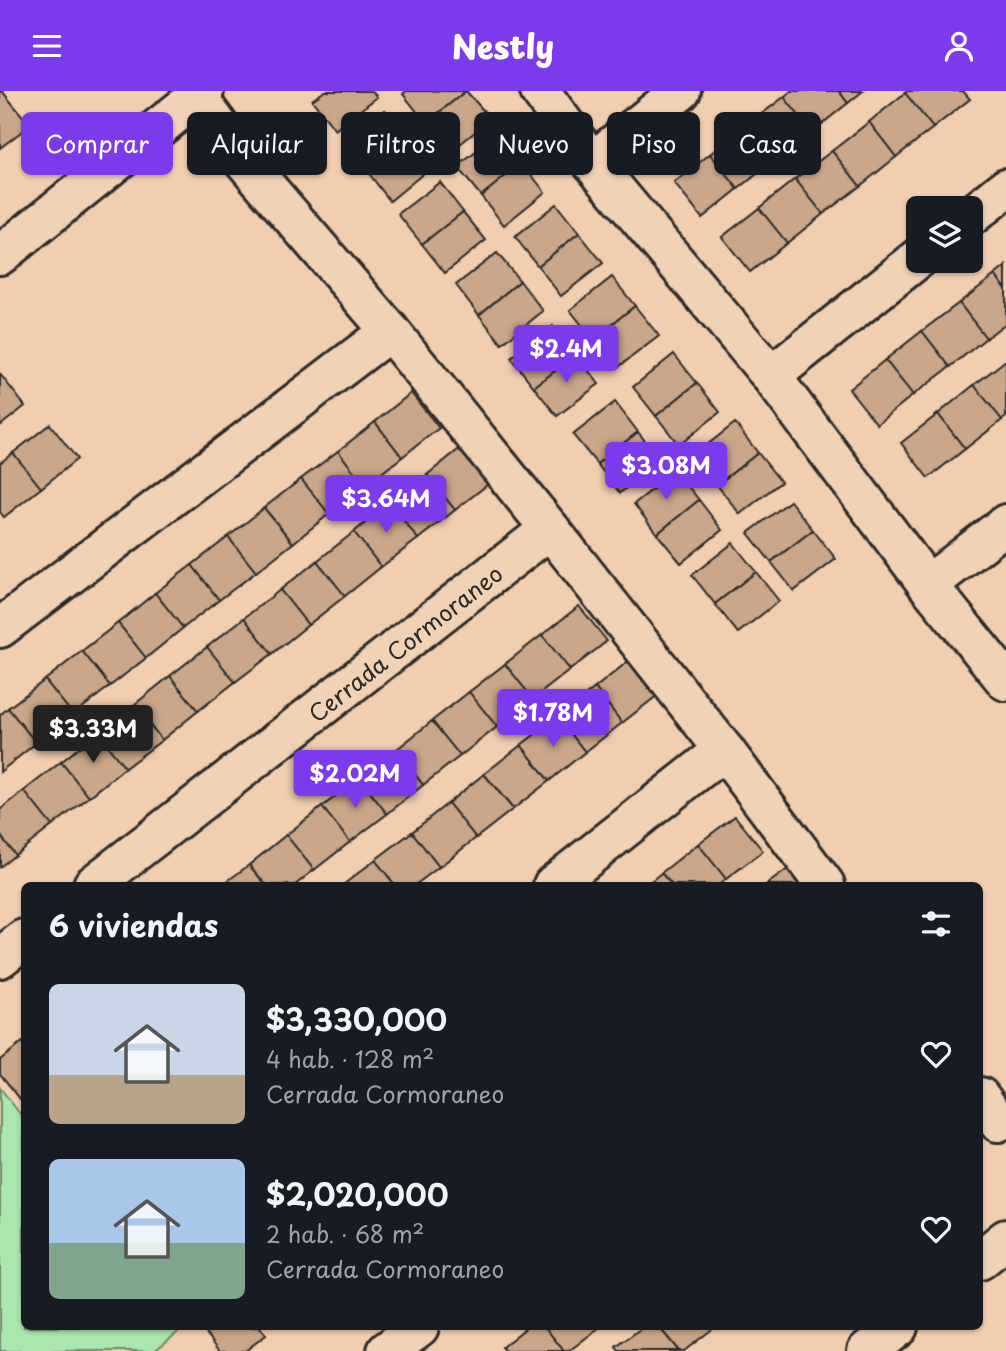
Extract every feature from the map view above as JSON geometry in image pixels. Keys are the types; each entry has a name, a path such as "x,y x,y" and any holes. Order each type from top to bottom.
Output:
{"street":[{"path":"540,91 555,112"},
{"path":"593,161 681,91"},
{"path":"0,255 198,93 246,162 390,331 550,530 724,750 823,882"},
{"path":"593,163 771,376 928,585 1006,681"},
{"path":"983,206 1006,188"},
{"path":"771,376 906,268"},
{"path":"0,628 390,331"},
{"path":"928,585 1006,524"},
{"name":"Cerrada Cormoraneo","path":"97,882 550,530"},
{"path":"557,882 724,750"},
{"path":"0,958 21,941"},
{"path":"983,1258 1006,1239"},
{"path":"387,1351 415,1330"},
{"path":"867,1351 894,1330"}],"green space":[{"path":"0,1088 21,1115 21,1330 181,1330 154,1351 0,1351"}],"building":[{"path":"2,91 21,114 21,132 0,148"},
{"path":"325,91 372,91 377,97 358,112 341,112 341,125 335,130 327,120 327,112 321,112 312,100"},
{"path":"406,91 466,91 440,112 417,112 403,94"},
{"path":"466,91 485,112 474,112 474,133 460,144 460,112 440,112"},
{"path":"791,91 839,91 848,103 821,125 821,112 796,112 784,97"},
{"path":"839,91 863,91 848,103"},
{"path":"963,91 970,99 933,128 905,93"},
{"path":"905,93 933,128 896,157 869,122"},
{"path":"784,97 796,112 764,112"},
{"path":"869,122 896,157 860,186 832,151"},
{"path":"832,151 860,186 823,214 795,179 800,175 821,175 821,159"},
{"path":"474,154 474,175 507,175 481,196 460,171 460,165"},
{"path":"710,154 714,159 714,175 727,175 738,189 702,218 674,183 684,175 700,175 700,162"},
{"path":"370,175 421,175 390,201"},
{"path":"507,175 532,175 545,192 504,225 481,196"},
{"path":"727,175 756,175 738,189"},
{"path":"795,179 823,214 787,243 759,208"},
{"path":"440,182 463,212 422,244 398,214"},
{"path":"556,204 579,233 538,266 515,237"},
{"path":"759,208 787,243 750,272 722,237"},
{"path":"463,212 486,240 445,273 422,244"},
{"path":"579,233 603,263 561,296 538,266"},
{"path":"497,253 520,281 479,315 456,285"},
{"path":"1006,266 1006,289 995,275"},
{"path":"995,275 1006,289 1006,323 986,338 959,303"},
{"path":"612,277 635,306 593,339 570,310"},
{"path":"520,281 543,311 502,344 479,315"},
{"path":"959,303 986,338 950,367 922,331"},
{"path":"635,306 659,336 617,368 593,339"},
{"path":"553,326 576,355 534,387 511,358"},
{"path":"922,331 950,367 913,395 885,360"},
{"path":"674,354 697,383 656,416 633,387"},
{"path":"576,355 599,384 557,416 534,387"},
{"path":"885,360 913,395 877,424 849,389"},
{"path":"1006,360 1006,417 1002,420 974,385"},
{"path":"0,374 25,406 0,426"},
{"path":"697,383 720,412 679,445 656,416"},
{"path":"974,385 1002,420 965,449 938,414"},
{"path":"411,393 439,428 402,457 375,422"},
{"path":"615,402 638,432 597,464 573,435"},
{"path":"938,414 965,449 928,478 901,443"},
{"path":"375,422 402,457 365,486 338,451"},
{"path":"735,423 758,453 717,485 693,456"},
{"path":"50,424 77,459 41,488 13,453"},
{"path":"638,432 661,461 620,493 597,464"},
{"path":"463,446 492,481 455,510 427,475"},
{"path":"338,451 365,486 329,514 301,479"},
{"path":"13,453 41,488 4,517 0,512 0,463"},
{"path":"758,453 781,482 740,514 717,485"},
{"path":"676,471 699,500 657,534 634,504"},
{"path":"427,475 455,510 418,539 390,503"},
{"path":"301,479 329,514 293,543 264,508"},
{"path":"699,500 722,530 681,563 657,534"},
{"path":"790,501 813,530 771,562 748,533"},
{"path":"390,503 418,539 381,567 354,532"},
{"path":"264,508 293,543 256,572 228,537"},
{"path":"813,530 836,559 794,591 771,562"},
{"path":"354,532 381,567 345,596 317,561"},
{"path":"228,537 256,572 219,600 192,565"},
{"path":"733,543 756,572 715,604 692,575"},
{"path":"317,561 345,596 308,625 280,590"},
{"path":"192,565 219,600 183,628 155,593"},
{"path":"756,572 779,601 738,633 715,604"},
{"path":"280,590 308,625 272,654 244,618"},
{"path":"155,593 183,628 146,658 118,623"},
{"path":"579,606 607,641 570,670 542,635"},
{"path":"244,618 272,654 235,682 207,647"},
{"path":"118,623 146,658 110,686 82,651"},
{"path":"542,635 570,670 533,699 505,664"},
{"path":"207,647 235,682 198,711 170,676"},
{"path":"82,651 110,686 73,715 45,680"},
{"path":"631,659 659,694 622,723 595,688"},
{"path":"505,664 533,699 497,727 469,692"},
{"path":"170,676 198,711 162,740 134,705"},
{"path":"45,680 73,715 36,743 8,708"},
{"path":"595,688 622,723 585,752 558,717"},
{"path":"469,692 497,727 460,756 432,721"},
{"path":"134,705 162,740 125,768 97,733"},
{"path":"8,708 36,743 0,772 0,715"},
{"path":"558,717 585,752 549,781 521,745"},
{"path":"432,721 460,756 423,785 396,750"},
{"path":"97,733 125,768 89,797 61,762"},
{"path":"521,745 549,781 513,809 484,774"},
{"path":"396,750 423,785 387,814 359,778"},
{"path":"61,762 89,797 52,826 24,791"},
{"path":"484,774 513,809 476,838 448,803"},
{"path":"359,778 387,814 350,842 322,807"},
{"path":"24,791 52,826 15,855 0,835 0,810"},
{"path":"448,803 476,838 439,867 412,832"},
{"path":"322,807 350,842 314,870 286,835"},
{"path":"735,816 763,851 726,879 698,844"},
{"path":"412,832 439,867 419,882 393,882 375,860"},
{"path":"0,835 15,855 0,867"},
{"path":"286,835 314,870 299,882 263,882 249,865"},
{"path":"698,844 726,879 722,882 669,882 661,873"},
{"path":"375,860 393,882 347,882"},
{"path":"249,865 263,882 226,882"},
{"path":"788,869 798,882 770,882"},
{"path":"661,873 669,882 650,882"},
{"path":"21,1043 21,1100 0,1074 0,1060"},
{"path":"204,1330 262,1330 266,1335 245,1351 220,1351"},
{"path":"523,1330 547,1330 564,1351 505,1351 502,1347"},
{"path":"547,1330 596,1330 569,1351 564,1351"},
{"path":"639,1330 662,1330 679,1351 619,1351 616,1347"},
{"path":"662,1330 711,1330 684,1351 679,1351"}]}
